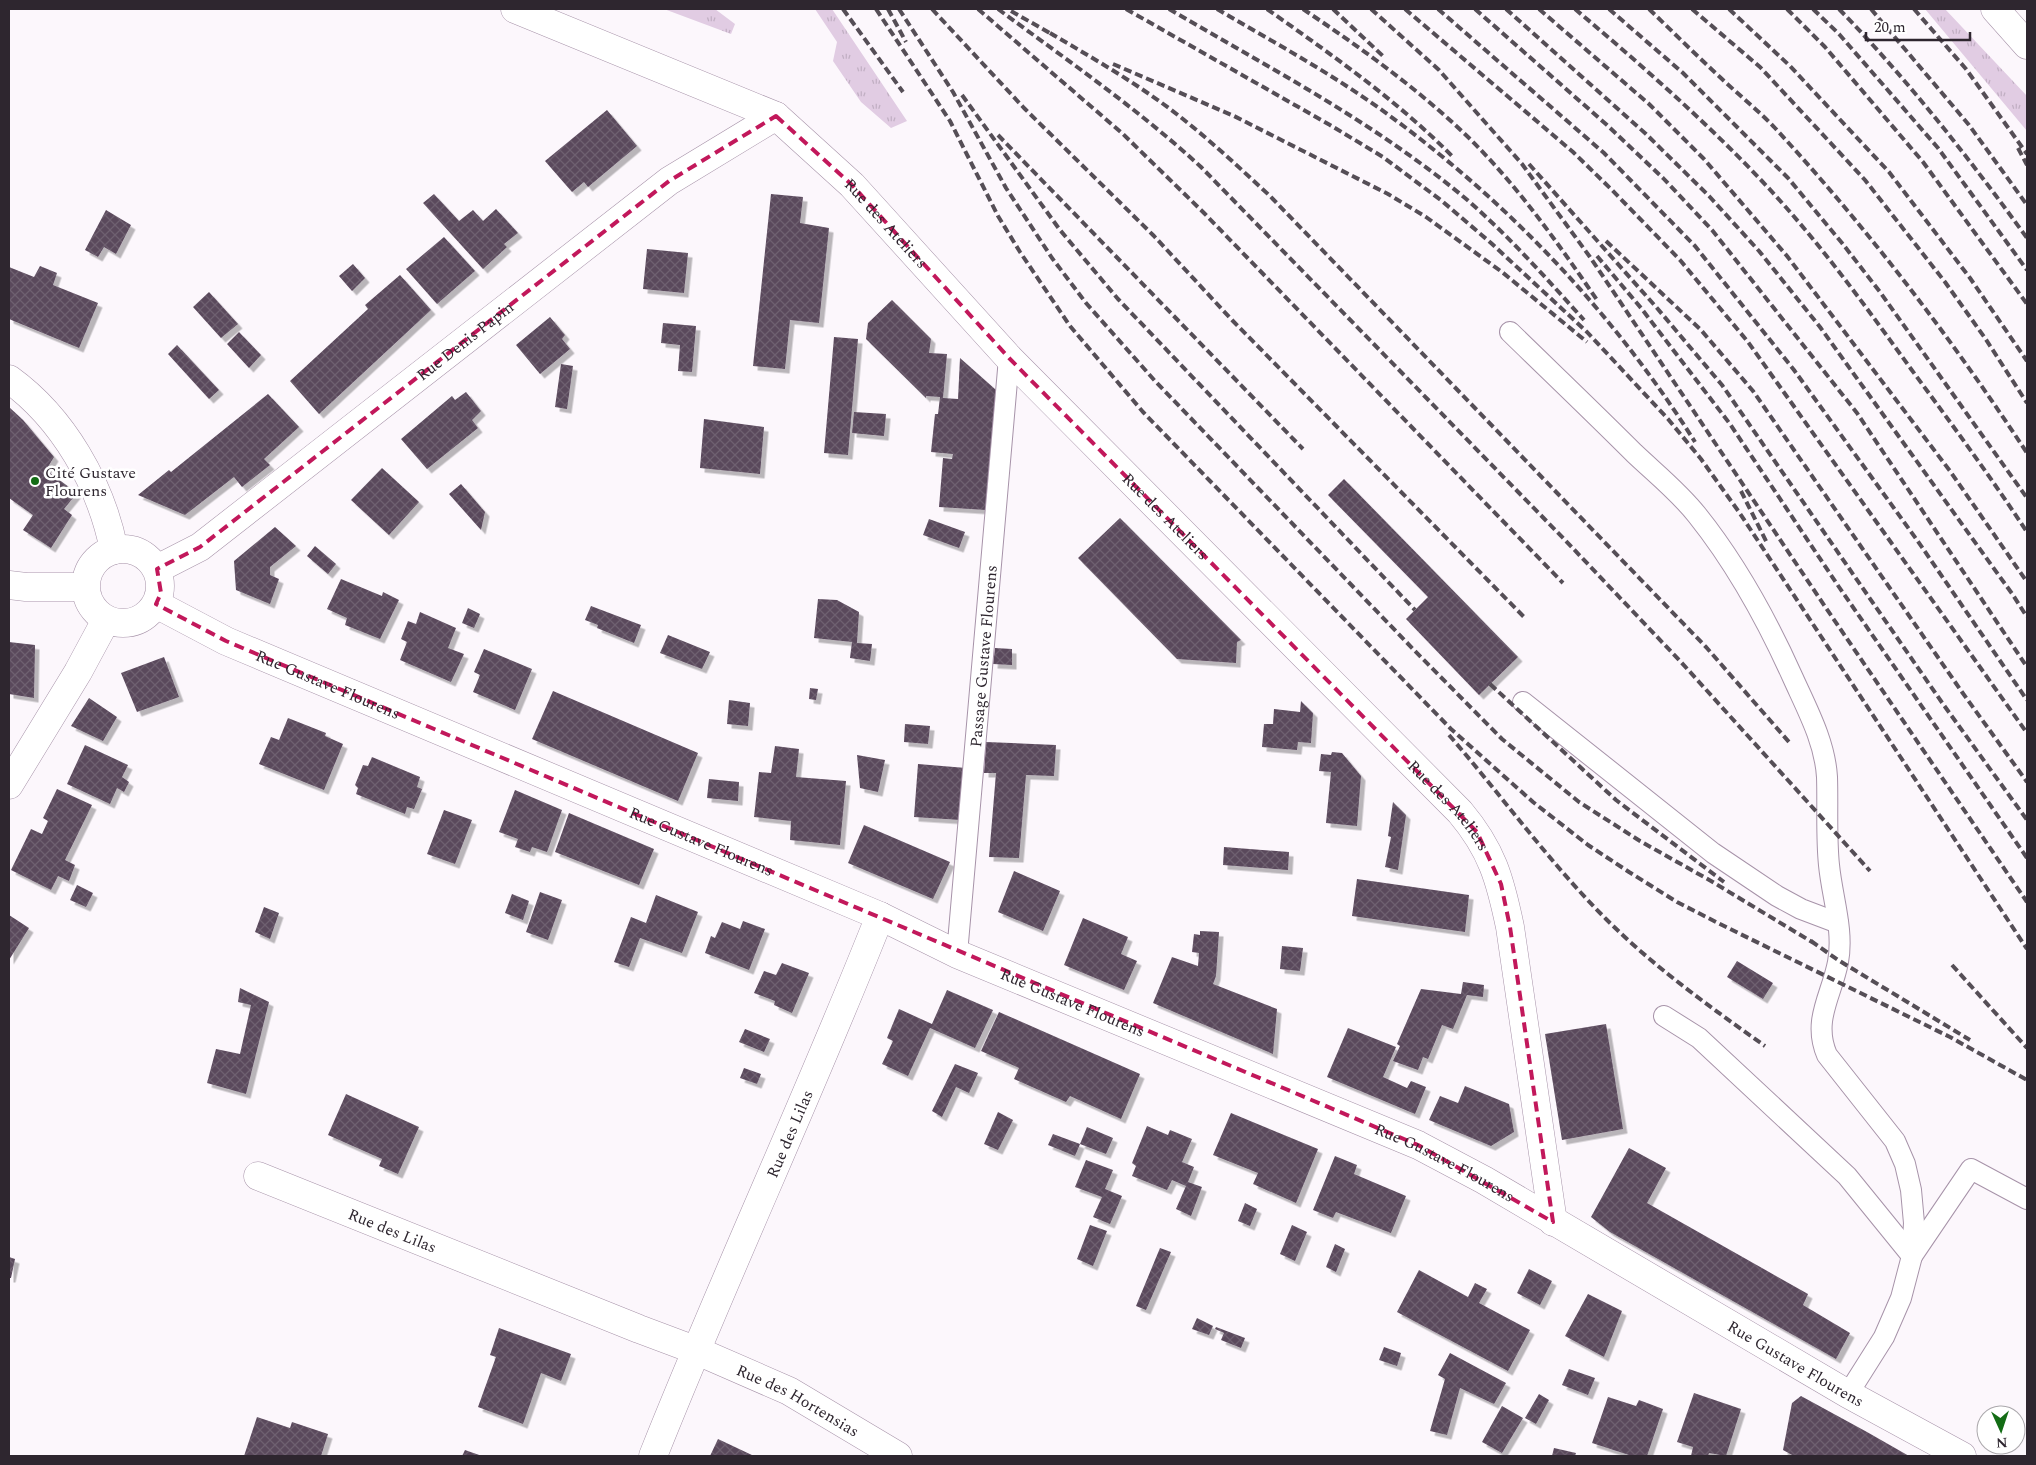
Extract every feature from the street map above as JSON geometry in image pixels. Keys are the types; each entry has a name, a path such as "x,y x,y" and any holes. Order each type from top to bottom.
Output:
{"street":[{"name":"Rue des Ateliers","path":"515,9 776,116 852,185 1009,358 1460,812 1477,832 1489,854 1501,884 1510,927 1553,1222"},
{"path":"1995,9 2027,45"},
{"name":"Rue Denis Papin","path":"157,569 200,547 669,181 776,116"},
{"path":"9,379 26,392 59,426 97,494 114,550"},
{"path":"127,549 139,552 150,559 157,569 161,580 161,593 150,613 140,620 128,624 106,620 91,606 86,587 88,574 94,563 103,555 114,550 127,549"},
{"path":"9,585 26,587 86,587"},
{"name":"Rue Gustave Flourens","path":"156,604 226,641 880,916 957,954 1418,1145 1484,1180 1848,1394 1962,1456"},
{"path":"9,785 78,672 106,620"},
{"name":"Rue des Lilas","path":"653,1456 695,1350 832,1036 880,916"},
{"name":"Rue des Lilas","path":"258,1176 695,1350"},
{"name":"Rue des Hortensias","path":"695,1350 789,1391 898,1456"}],"lane":[{"path":"1510,332 1696,513 1723,549 1748,588 1774,637 1822,746 1827,776 1826,822 1829,868 1838,923 1838,960 1823,1013 1820,1030 1822,1044 1827,1055 1895,1141 1905,1164 1911,1190 1914,1223 1912,1256 1901,1298 1884,1337 1848,1394"},
{"name":"Passage Gustave Flourens","path":"957,954 1009,358"},
{"path":"1523,702 1713,853 1777,896 1801,909 1838,923"},
{"path":"1664,1016 1699,1038 1846,1176 1912,1256"},
{"path":"1912,1256 1971,1170 2027,1199"}],"highlighted area":[{"path":"776,116 852,185 1009,358 1477,832 1501,884 1510,927 1553,1222 1418,1145 226,641 156,604 161,593 157,569 200,547 669,181"}],"green space":[{"path":"664,9 715,9 735,24 731,34"},
{"path":"815,9 832,9 907,121 891,128 861,102 833,61 837,42"},
{"path":"1925,9 1945,9 2027,96 2027,131"}],"building":[{"path":"607,110 637,146 588,187 584,182 572,192 545,161"},
{"path":"434,194 459,221 473,210 483,221 496,209 518,233 504,244 507,247 483,269 423,203"},
{"path":"771,194 803,197 800,223 829,228 819,323 790,320 785,369 753,366"},
{"path":"106,210 131,225 116,254 104,247 98,257 85,250"},
{"path":"444,237 475,271 437,304 406,269"},
{"path":"647,249 688,253 684,293 643,289"},
{"path":"353,264 365,278 352,291 339,276"},
{"path":"40,266 57,273 53,285 98,303 79,348 9,319 9,267 34,277"},
{"path":"400,275 431,310 319,414 290,381 368,309 365,305"},
{"path":"209,292 238,324 221,338 193,307"},
{"path":"892,300 931,339 929,353 947,354 943,398 958,399 960,358 996,390 986,510 939,507 943,458 952,459 953,454 931,452 935,414 938,414 940,397 926,396 926,398 866,339 868,323"},
{"path":"550,317 565,335 562,339 570,349 540,374 516,345"},
{"path":"663,323 696,326 692,372 678,371 680,345 661,343"},
{"path":"239,332 261,355 249,368 227,344"},
{"path":"834,337 858,339 848,455 824,453"},
{"path":"177,345 219,390 209,399 168,354"},
{"path":"561,364 573,366 567,409 555,407"},
{"path":"466,392 481,411 472,420 478,428 427,469 401,439 452,396 455,400"},
{"path":"268,394 299,427 264,459 270,465 242,487 234,477 185,515 138,495 169,470 171,472"},
{"name":"Cité Gustave Flourens","path":"9,407 23,420 54,457 46,470 77,493 64,509 72,515 51,548 23,530 33,515 9,498"},
{"path":"854,412 886,414 884,436 852,433"},
{"path":"704,419 764,427 760,474 700,468"},
{"path":"382,468 419,502 389,535 351,500"},
{"path":"1344,479 1518,657 1479,695 1406,619 1428,597 1328,495"},
{"path":"461,484 485,512 481,530 449,494"},
{"path":"1120,518 1241,640 1237,642 1236,663 1177,659 1078,558"},
{"path":"929,519 965,532 959,548 923,535"},
{"path":"275,527 296,546 270,567 270,575 279,579 270,604 236,590 234,561"},
{"path":"315,546 336,564 328,574 307,556"},
{"path":"341,579 382,596 383,592 399,600 380,639 345,625 347,618 327,609"},
{"path":"818,599 837,600 859,612 857,643 872,644 870,661 850,658 852,642 814,638"},
{"path":"591,606 641,625 634,643 597,628 598,625 585,620"},
{"path":"468,608 480,614 474,628 462,623"},
{"path":"420,612 456,628 448,648 464,654 451,682 400,660 407,642 401,639 408,621 416,624"},
{"path":"668,635 710,652 702,669 660,653"},
{"path":"9,642 35,645 34,698 9,694"},
{"path":"995,648 1012,649 1012,665 993,664"},
{"path":"484,649 532,669 515,710 473,692 480,675 474,672"},
{"path":"164,657 179,697 137,712 121,673"},
{"path":"810,688 818,689 816,700 809,699"},
{"path":"553,691 698,753 678,801 532,739"},
{"path":"89,698 117,717 103,741 71,726"},
{"path":"729,700 750,703 748,726 727,724"},
{"path":"1301,701 1313,713 1311,743 1298,742 1297,750 1262,747 1264,724 1273,724 1274,709 1300,712"},
{"path":"288,718 326,733 325,736 343,744 324,790 259,764 271,737 279,740"},
{"path":"905,724 930,726 928,744 904,742"},
{"path":"986,742 1056,745 1054,776 1026,775 1019,858 989,857 996,773 984,773"},
{"path":"85,745 128,765 122,777 129,782 124,792 117,788 110,804 67,784"},
{"path":"775,746 799,749 796,777 846,781 840,845 790,840 791,821 754,817 759,772 771,773"},
{"path":"1332,752 1342,753 1361,776 1357,826 1326,823 1331,772 1319,771 1321,754 1331,755"},
{"path":"857,755 885,760 878,792 860,788"},
{"path":"372,757 420,777 417,787 422,789 414,809 407,807 405,814 356,794 358,788 355,785 363,765 368,766"},
{"path":"918,764 966,768 961,820 914,817"},
{"path":"709,779 739,782 738,801 707,798"},
{"path":"57,789 92,805 65,860 75,865 69,881 58,876 51,890 11,870 31,829 42,834 48,821 43,818"},
{"path":"515,790 562,810 547,852 532,847 530,852 515,847 518,839 499,832"},
{"path":"1393,802 1406,815 1398,870 1385,867 1391,837 1388,836"},
{"path":"444,810 472,820 455,864 427,854"},
{"path":"569,813 654,849 639,885 555,852"},
{"path":"864,825 950,862 933,899 848,863"},
{"path":"1224,847 1289,852 1288,870 1223,865"},
{"path":"1014,871 1060,891 1043,931 998,912"},
{"path":"1357,879 1469,895 1465,932 1352,916"},
{"path":"77,885 93,893 86,907 70,900"},
{"path":"540,892 562,900 548,940 526,932"},
{"path":"512,894 529,901 523,920 505,913"},
{"path":"656,895 698,912 682,953 640,938 629,967 614,962 631,917 646,923"},
{"path":"264,907 279,913 270,939 255,932"},
{"path":"9,915 29,928 9,960"},
{"path":"1083,918 1128,937 1121,954 1137,961 1124,990 1064,965"},
{"path":"743,921 765,929 749,970 705,953 711,936 715,938 722,922 740,929"},
{"path":"1200,931 1219,932 1216,976 1213,984 1277,1009 1273,1054 1153,1003 1172,957 1198,966 1199,953 1192,952 1194,934 1200,935"},
{"path":"1282,946 1303,948 1300,971 1280,969"},
{"path":"1737,961 1773,983 1763,999 1727,977"},
{"path":"782,963 809,973 792,1013 774,1005 775,1001 754,993 764,971 776,975"},
{"path":"1463,982 1484,985 1483,997 1467,995 1453,1029 1442,1025 1428,1059 1423,1057 1418,1070 1393,1061 1400,1046 1397,1044 1421,989 1461,994"},
{"path":"240,988 269,1002 246,1094 207,1083 216,1049 240,1054 251,1005 238,1002"},
{"path":"947,990 993,1010 975,1048 930,1028 908,1076 882,1064 893,1041 887,1038 899,1009 932,1024"},
{"path":"999,1012 1140,1074 1121,1119 1070,1096 1066,1102 1014,1079 1019,1068 981,1051"},
{"path":"1606,1024 1623,1129 1562,1140 1545,1034"},
{"path":"1348,1028 1396,1047 1383,1077 1407,1088 1411,1081 1426,1087 1415,1114 1327,1077"},
{"path":"745,1029 770,1039 764,1052 739,1042"},
{"path":"955,1064 978,1073 969,1093 956,1087 942,1117 932,1111"},
{"path":"744,1068 761,1074 757,1084 740,1078"},
{"path":"1465,1086 1509,1104 1514,1132 1491,1146 1429,1120 1440,1096 1458,1103"},
{"path":"346,1094 419,1127 398,1174 379,1166 382,1159 328,1135"},
{"path":"998,1112 1013,1120 998,1150 984,1144"},
{"path":"1231,1113 1318,1149 1296,1203 1253,1184 1258,1173 1213,1155"},
{"path":"1147,1126 1168,1135 1170,1130 1192,1139 1182,1162 1194,1167 1188,1182 1202,1187 1191,1216 1176,1209 1186,1186 1172,1180 1167,1190 1132,1176 1136,1166 1132,1163"},
{"path":"1087,1127 1113,1138 1106,1154 1080,1144"},
{"path":"1053,1134 1080,1144 1075,1156 1048,1145"},
{"path":"1629,1148 1666,1168 1647,1203 1808,1294 1803,1305 1850,1333 1836,1359 1610,1232 1591,1217"},
{"path":"1335,1156 1357,1165 1354,1174 1406,1196 1391,1233 1336,1212 1333,1218 1313,1210"},
{"path":"1086,1160 1113,1170 1105,1189 1122,1196 1110,1224 1093,1217 1102,1197 1075,1187"},
{"path":"1245,1203 1257,1209 1250,1226 1238,1221"},
{"path":"1090,1225 1107,1231 1093,1266 1077,1259"},
{"path":"1292,1225 1307,1232 1295,1261 1280,1254"},
{"path":"1335,1244 1345,1249 1336,1272 1326,1267"},
{"path":"1160,1248 1171,1252 1146,1310 1136,1306"},
{"path":"9,1257 15,1259 11,1278 9,1278"},
{"path":"1529,1269 1552,1281 1540,1305 1517,1293"},
{"path":"1419,1270 1468,1297 1475,1283 1487,1289 1479,1303 1530,1330 1508,1371 1397,1312"},
{"path":"1588,1294 1622,1311 1604,1357 1565,1336"},
{"path":"1197,1318 1213,1326 1209,1335 1192,1329"},
{"path":"1216,1327 1245,1338 1241,1348 1221,1340 1224,1333 1215,1329"},
{"path":"499,1328 571,1354 561,1381 541,1373 523,1424 478,1407 496,1357 490,1355"},
{"path":"1384,1347 1401,1353 1397,1366 1379,1360"},
{"path":"1450,1353 1506,1383 1494,1404 1460,1388 1447,1435 1430,1431 1445,1379 1438,1375"},
{"path":"1569,1369 1595,1378 1588,1395 1562,1385"},
{"path":"1694,1393 1741,1409 1726,1456 1709,1453 1708,1456 1691,1456 1693,1447 1677,1442"},
{"path":"1539,1394 1549,1400 1536,1424 1525,1418"},
{"path":"1801,1396 1909,1456 1794,1456 1783,1450 1792,1403"},
{"path":"1608,1397 1636,1406 1639,1400 1663,1409 1647,1456 1632,1456 1592,1443"},
{"path":"1502,1406 1523,1418 1502,1453 1482,1442"},
{"path":"257,1417 290,1428 292,1422 328,1434 321,1456 244,1456"},
{"path":"718,1439 754,1456 710,1456"},
{"path":"1554,1448 1576,1453 1575,1456 1552,1456"},
{"path":"465,1450 482,1456 462,1456"}],"railway":[{"path":"843,9 903,92"},
{"path":"876,9 950,121 998,216 1070,326 1143,412 1451,729 1533,802 1588,845 1677,902 1950,1037 2027,1080"},
{"path":"888,9 906,42"},
{"path":"899,9 953,92 1006,188 1052,258 1086,303 1155,381 1414,650 1502,739 1579,802 1640,841 1817,945"},
{"path":"932,9 1024,108 1154,236 1232,320 1525,618"},
{"path":"978,9 1123,134 1204,213 1563,583"},
{"path":"998,9 1127,105 1201,167 1565,540 1681,662 1870,871"},
{"path":"1126,9 1383,157 1442,201 1491,243 1587,332 1668,419 1701,459 1739,512 2027,949"},
{"path":"1169,9 1321,98 1395,145 1431,171 1465,198 1496,227 1584,320"},
{"path":"1217,9 1305,60 1390,116 1435,150 1519,225 1558,265 1631,350 1695,442"},
{"path":"1267,9 1340,61 1387,98 1433,137 1454,158"},
{"path":"1303,9 1388,69 1468,137 1520,195 1552,236 1597,300"},
{"path":"1333,9 1384,57"},
{"path":"1371,9 1439,70 1522,164 1590,257 2027,902"},
{"path":"1405,9 1573,152 1680,260 1748,342 2027,733"},
{"path":"1438,9 1604,153 1695,246 1794,370 1917,540 2027,700"},
{"path":"1475,9 1607,125 1663,178 1712,230 1857,413 2027,667"},
{"path":"1506,9 1646,134 1709,196 1759,251 1820,327 2027,617"},
{"path":"1539,9 1649,104 1704,159 1787,256 1950,471 2027,582"},
{"path":"1575,9 1694,113 1782,202 1876,320 1999,490 2027,532"},
{"path":"1609,9 1683,73 1788,178 1880,292 2027,498"},
{"path":"1649,9 1769,122 1843,205 1939,327 2027,453"},
{"path":"1692,9 1760,67 1865,180 1945,282 1985,338 2027,403"},
{"path":"1729,9 1790,66 1889,172 1970,278 2027,361"},
{"path":"1787,9 1825,47 1923,162 2027,304"},
{"path":"1813,9 1839,34 1938,148 2027,270"},
{"path":"1839,9 1889,63 1937,120 2027,238"},
{"path":"1871,9 1969,125 2027,205"},
{"path":"1914,9 1966,69 2027,154"},
{"path":"1011,11 1055,36"},
{"path":"1050,33 1114,71 1168,107 1212,143 1269,195 1706,647 1789,742"},
{"path":"1113,64 1234,116 1388,194 1426,217 1502,272 1587,342"},
{"path":"962,95 1060,230 1118,299 1415,610"},
{"path":"998,135 1303,449"},
{"path":"2018,148 2027,165"},
{"path":"1529,164 1657,308 1722,385 1943,704 2027,820"},
{"path":"1606,241 1701,330 1753,391 1962,692 2027,782"},
{"path":"1597,256 1641,308 1730,424 1839,587 2027,858"},
{"path":"1741,491 1767,543"},
{"path":"1490,684 1616,800 1724,882"},
{"path":"1449,735 1545,852 1624,937 1703,1001 1765,1046"},
{"path":"1811,941 1838,960 1970,1040"},
{"path":"1952,965 2027,1048"}],"place":[{"name":"Cité Gustave Flourens","path":"35,481"}]}
